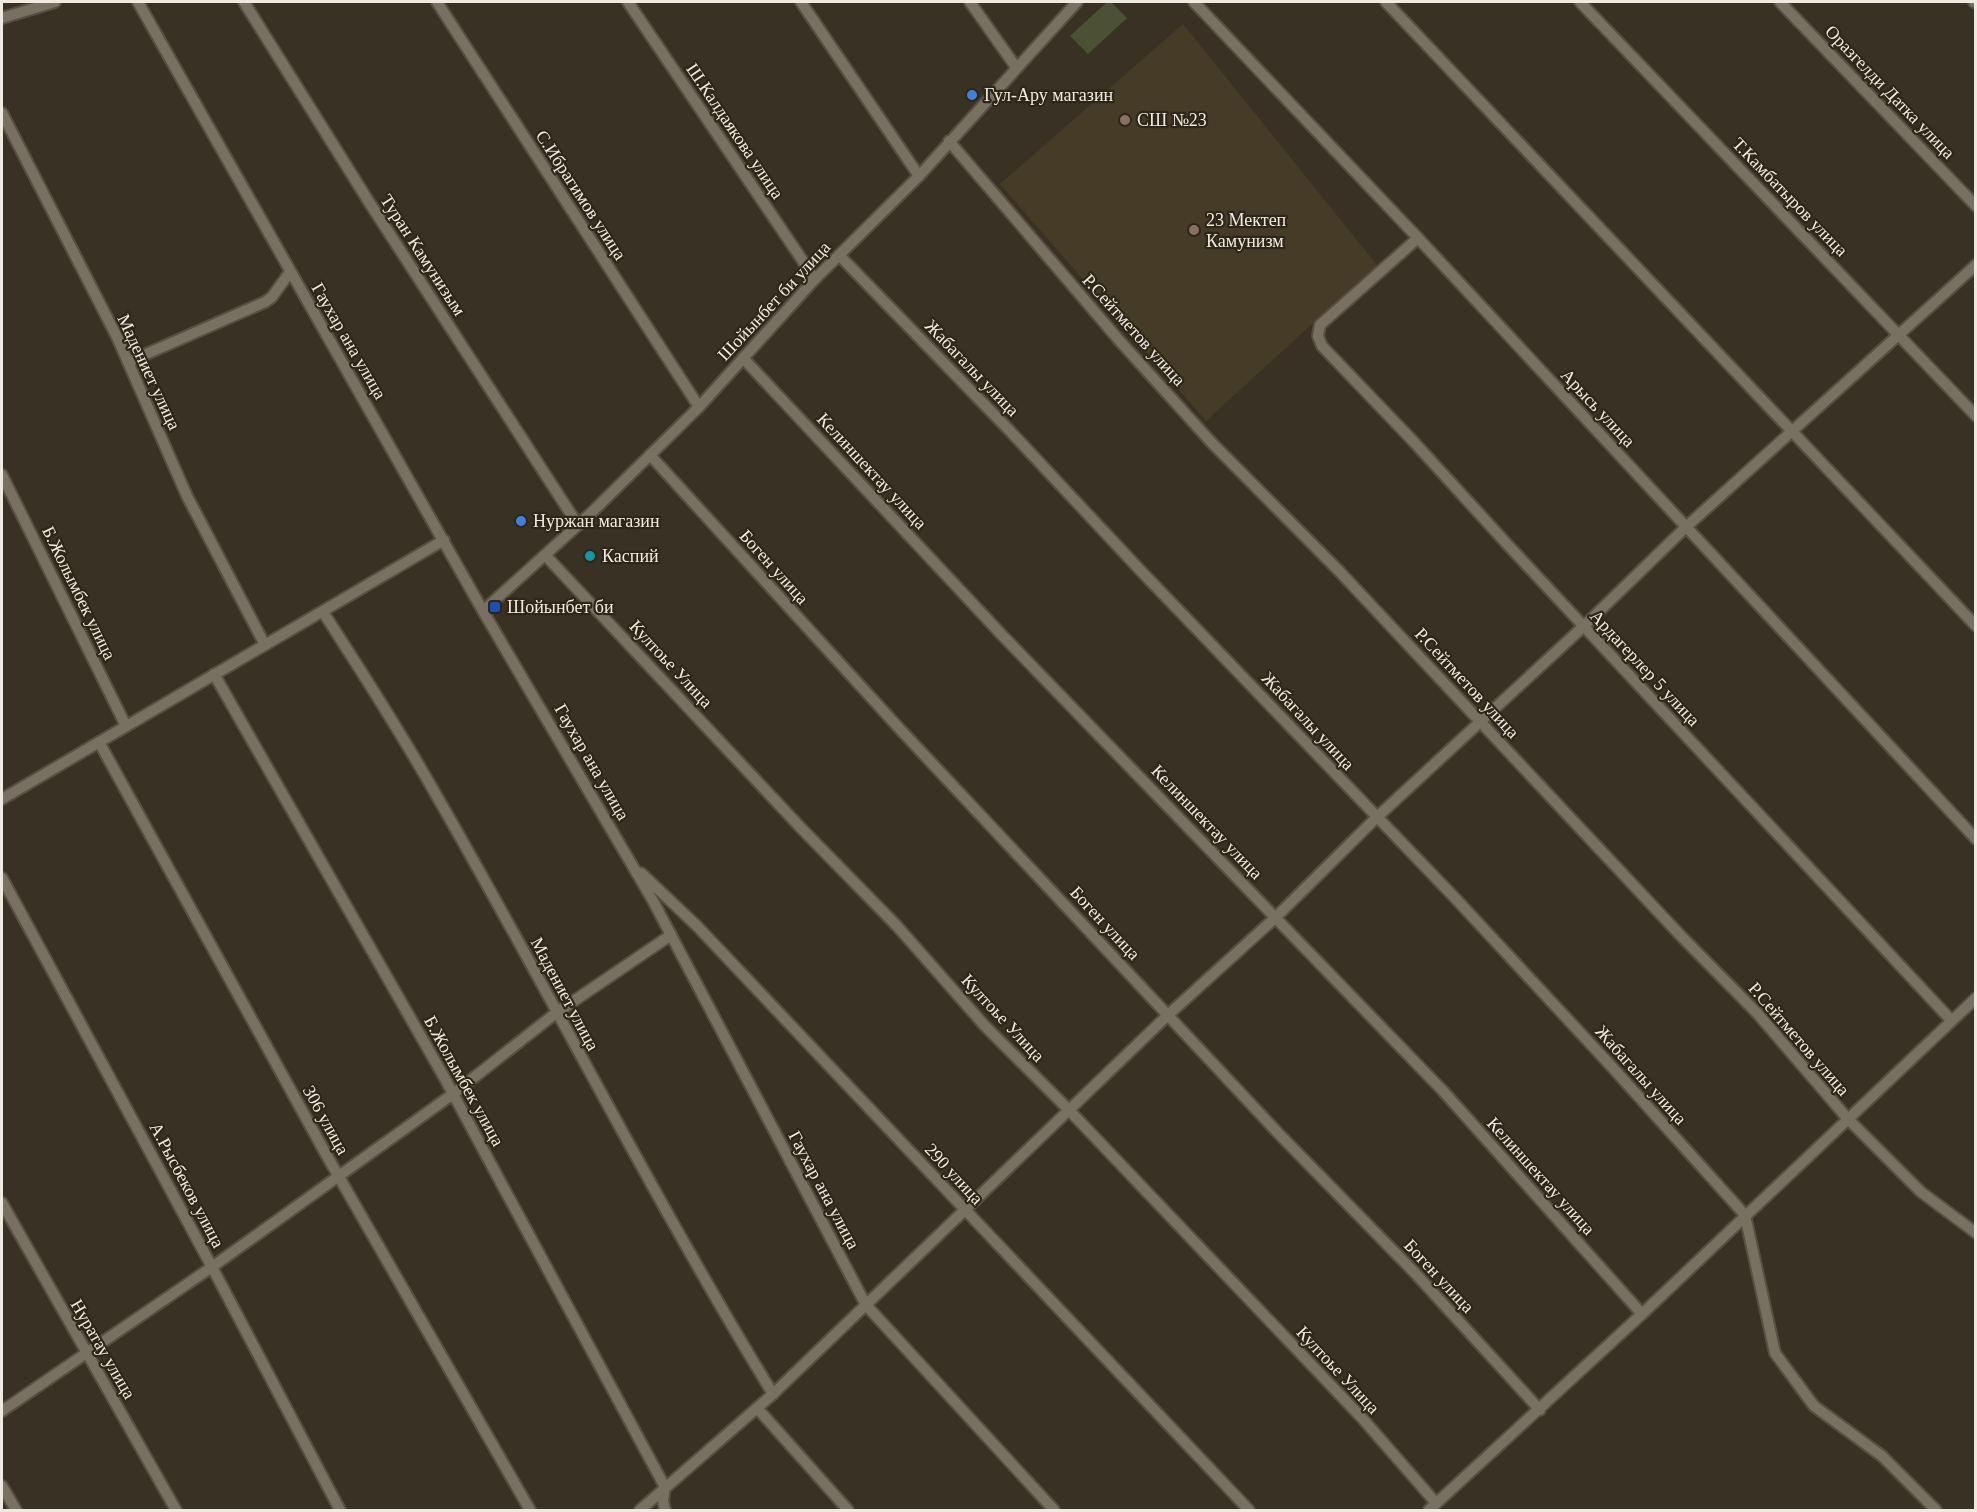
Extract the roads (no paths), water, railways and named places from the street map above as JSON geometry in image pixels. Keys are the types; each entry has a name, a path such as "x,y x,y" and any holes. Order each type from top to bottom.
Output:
{"street":[{"path":"2,18 55,2"},
{"name":"Гаухар ана улица","path":"138,2 483,611 632,864 866,1305 1054,1510"},
{"name":"Туран Камунизым","path":"244,2 369,202 578,525"},
{"name":"С.Ибрагимов улица","path":"437,2 699,407"},
{"name":"Ш.Калдаякова улица","path":"628,2 815,279"},
{"path":"801,2 919,176"},
{"path":"970,2 1016,66"},
{"name":"Шойынбет би улица","path":"483,611 546,556 699,407 815,279 919,176 1016,66 1077,2"},
{"name":"Арысь улица","path":"1194,2 1418,238 1976,839"},
{"path":"1386,2 1976,626"},
{"name":"Т.Камбатыров улица","path":"1580,2 1976,416"},
{"name":"Оразгелди Датка улица","path":"1780,2 1976,206"},
{"name":"Мадениет улица","path":"2,113 128,362 187,496 265,645"},
{"name":"Р.Сейтметов улица","path":"949,141 1118,339 1211,441 1340,572 1681,936 1757,1013 1848,1119 1922,1192 1976,1233"},
{"name":"Ардагерлер 5 улица","path":"1418,238 1320,325 1318,336 1322,346 1951,1020"},
{"name":"Жабагалы улица","path":"839,255 1456,899 1745,1215"},
{"path":"640,1510 773,1394 1068,1109 1276,917 1376,818 1584,626 1686,527 1976,265"},
{"path":"128,362 265,302 272,297 290,272"},
{"name":"Келиншектау улица","path":"743,358 1002,635 1444,1092 1642,1314"},
{"name":"Боген улица","path":"650,455 898,727 1279,1134 1414,1272 1540,1410"},
{"name":"Б.Жолымбек улица","path":"2,475 126,726"},
{"path":"2,799 444,540"},
{"name":"Култоье Улица","path":"546,556 801,828 897,926 985,1026 1068,1109 1362,1418 1433,1507"},
{"name":"Мадениет улица","path":"323,612 382,703 435,792 673,1224 773,1394"},
{"name":"Б.Жолымбек улица","path":"214,674 453,1094 665,1487 663,1500 665,1510"},
{"name":"306 улица","path":"99,742 339,1175 530,1510"},
{"name":"290 улица","path":"632,864 697,926 1249,1510"},
{"name":"А.Рысбеков улица","path":"2,878 340,1510"},
{"path":"2,1411 212,1267 453,1094 556,1013 671,934"},
{"path":"1433,1507 1540,1410 1976,998"},
{"name":"Нуратау улица","path":"2,1203 176,1510"},
{"path":"1745,1215 1775,1353 1814,1406 1882,1456 1936,1510"},
{"path":"758,1408 848,1510"},
{"path":"2,1486 16,1510"}],"place":[{"name":"Гул-Ару магазин","path":"972,95"},
{"name":"СШ №23","path":"1125,120"},
{"name":"23 Мектеп Камунизм","path":"1194,230"},
{"name":"Нуржан магазин","path":"521,521"},
{"name":"Каспий","path":"590,556"},
{"name":"Шойынбет би","path":"495,607"}]}
